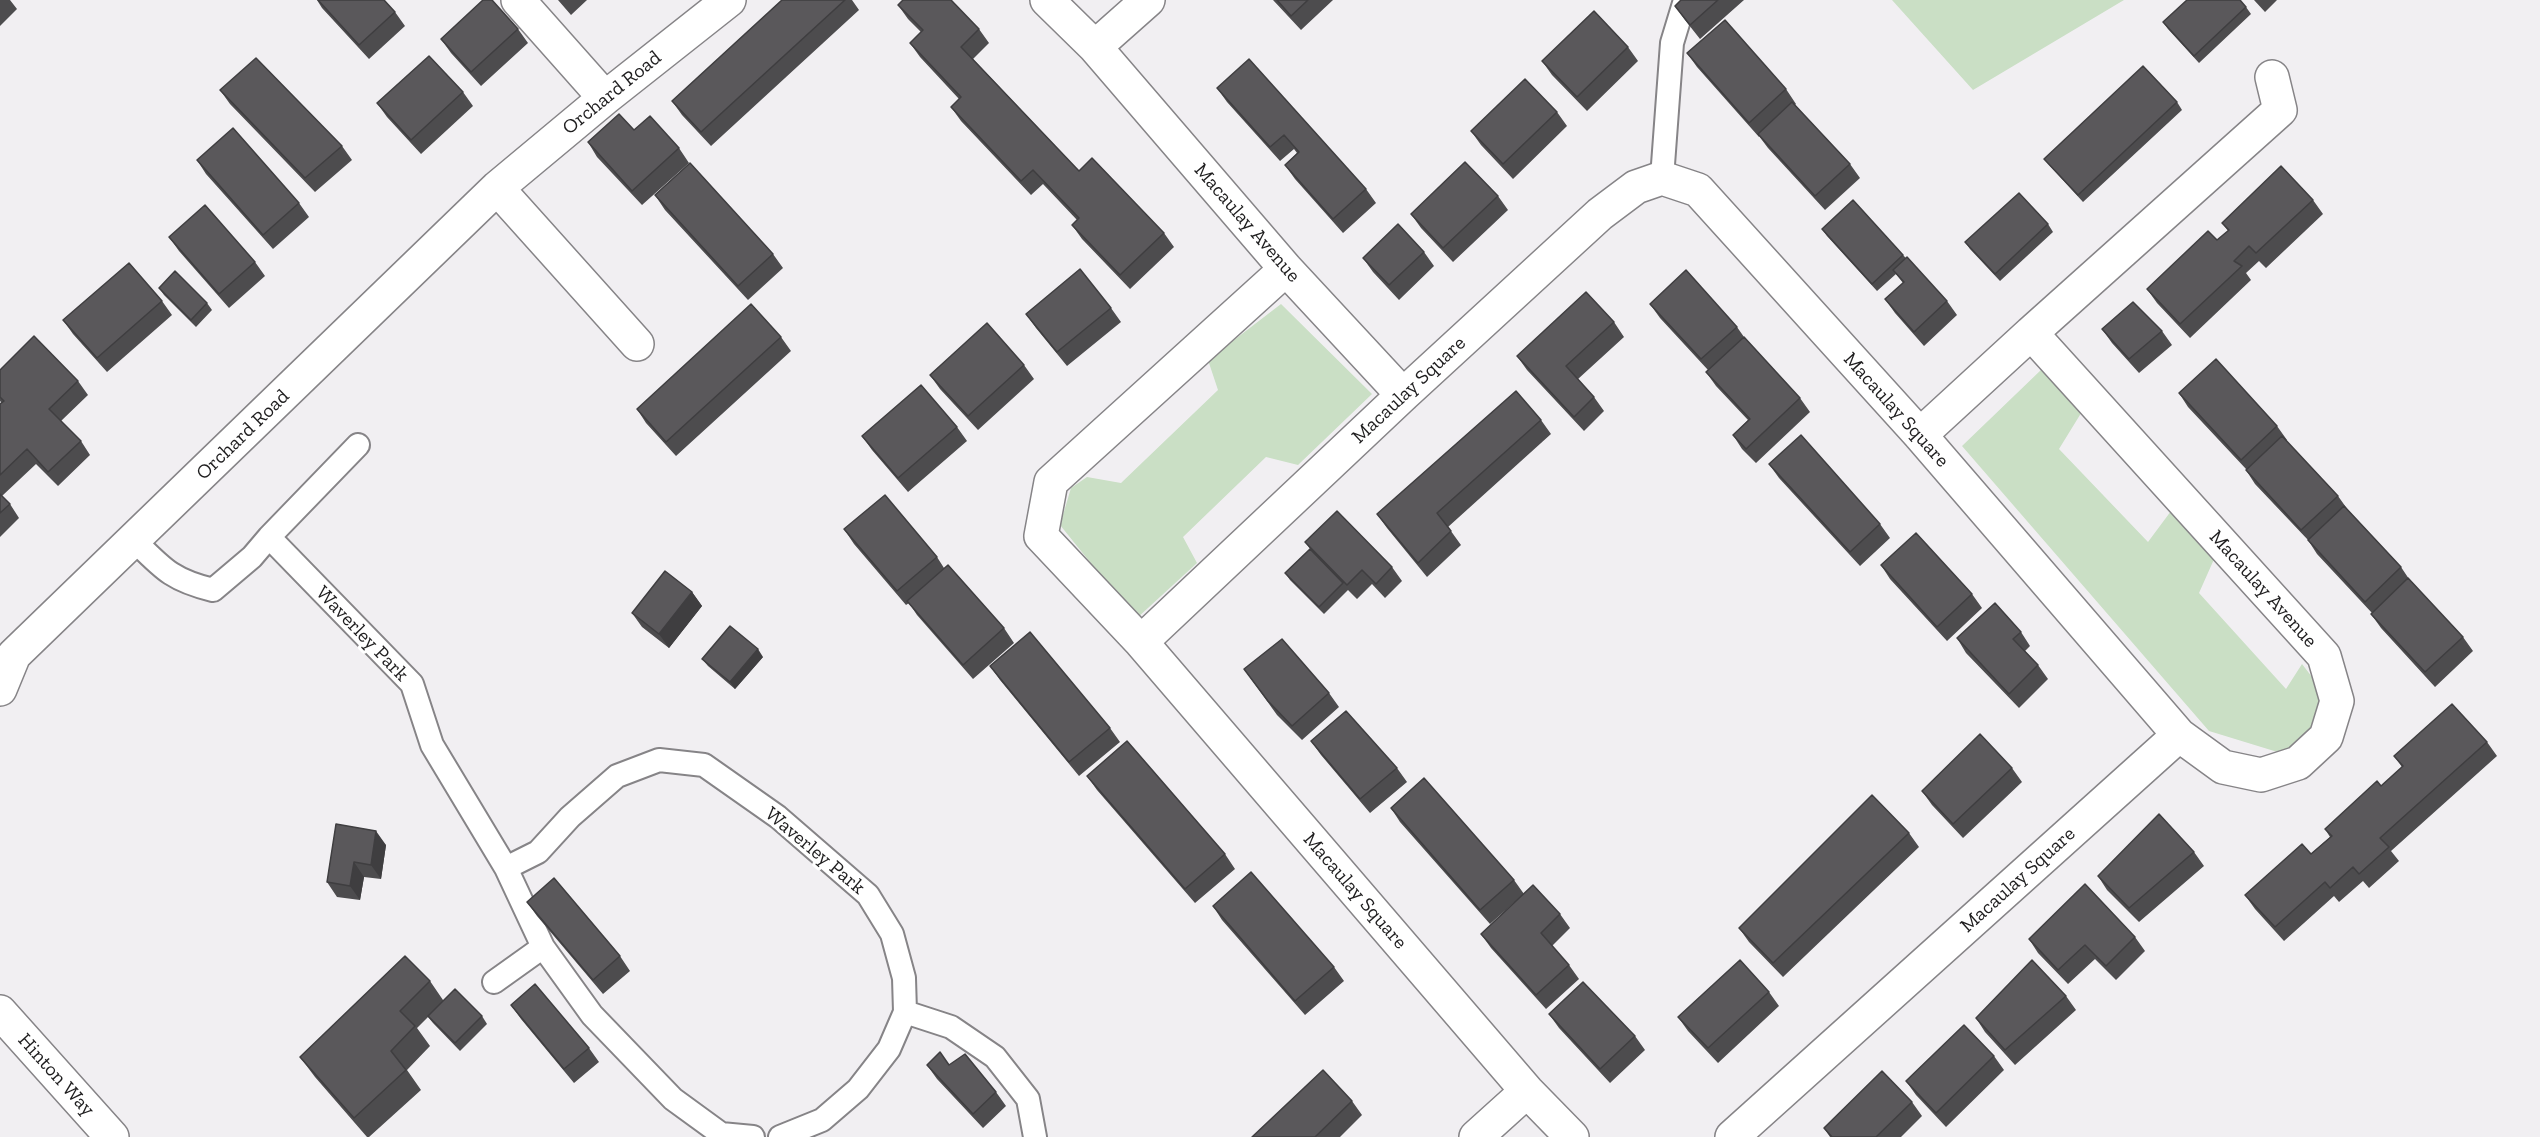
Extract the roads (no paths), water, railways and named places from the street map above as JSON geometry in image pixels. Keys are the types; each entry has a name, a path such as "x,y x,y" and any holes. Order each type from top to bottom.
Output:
{"street":[{"path":"518,0 604,98"},
{"name":"Orchard Road","path":"0,689 14,655 497,188 604,98 729,0"},
{"name":"Macaulay Avenue","path":"1047,0 1095,47 1286,269 1403,395"},
{"path":"1095,47 1148,0"},
{"path":"1920,435 2280,110 2272,77"},
{"name":"Macaulay Square","path":"1141,642 1403,395 1600,214 1636,187 1662,178 1698,190 1920,435 2179,735 1732,1137"},
{"path":"497,188 637,344"},
{"name":"Macaulay Square","path":"1286,269 1051,482 1041,536 1141,642 1527,1091 1572,1137"},
{"name":"Macaulay Avenue","path":"2031,333 2324,656 2337,701 2326,737 2298,763 2261,775 2223,767 2179,735"},
{"name":"Hinton Way","path":"0,1012 112,1137"},
{"path":"1476,1137 1527,1091"}],"lane":[{"path":"1662,178 1672,43 1685,0"},
{"path":"134,540 167,573 188,584 213,590 252,556 358,445"},
{"name":"Waverley Park","path":"268,537 412,684 432,745 506,868 543,947 592,1015 673,1099 721,1134 753,1137"},
{"name":"Waverley Park","path":"506,868 538,852 570,817 617,776 659,760 704,765 778,818 868,895 892,934 904,978 904,1012 889,1049 858,1089 822,1120 780,1137"},
{"path":"494,982 543,947"},
{"path":"904,1012 951,1027 995,1057 1028,1099 1035,1137"}]}
